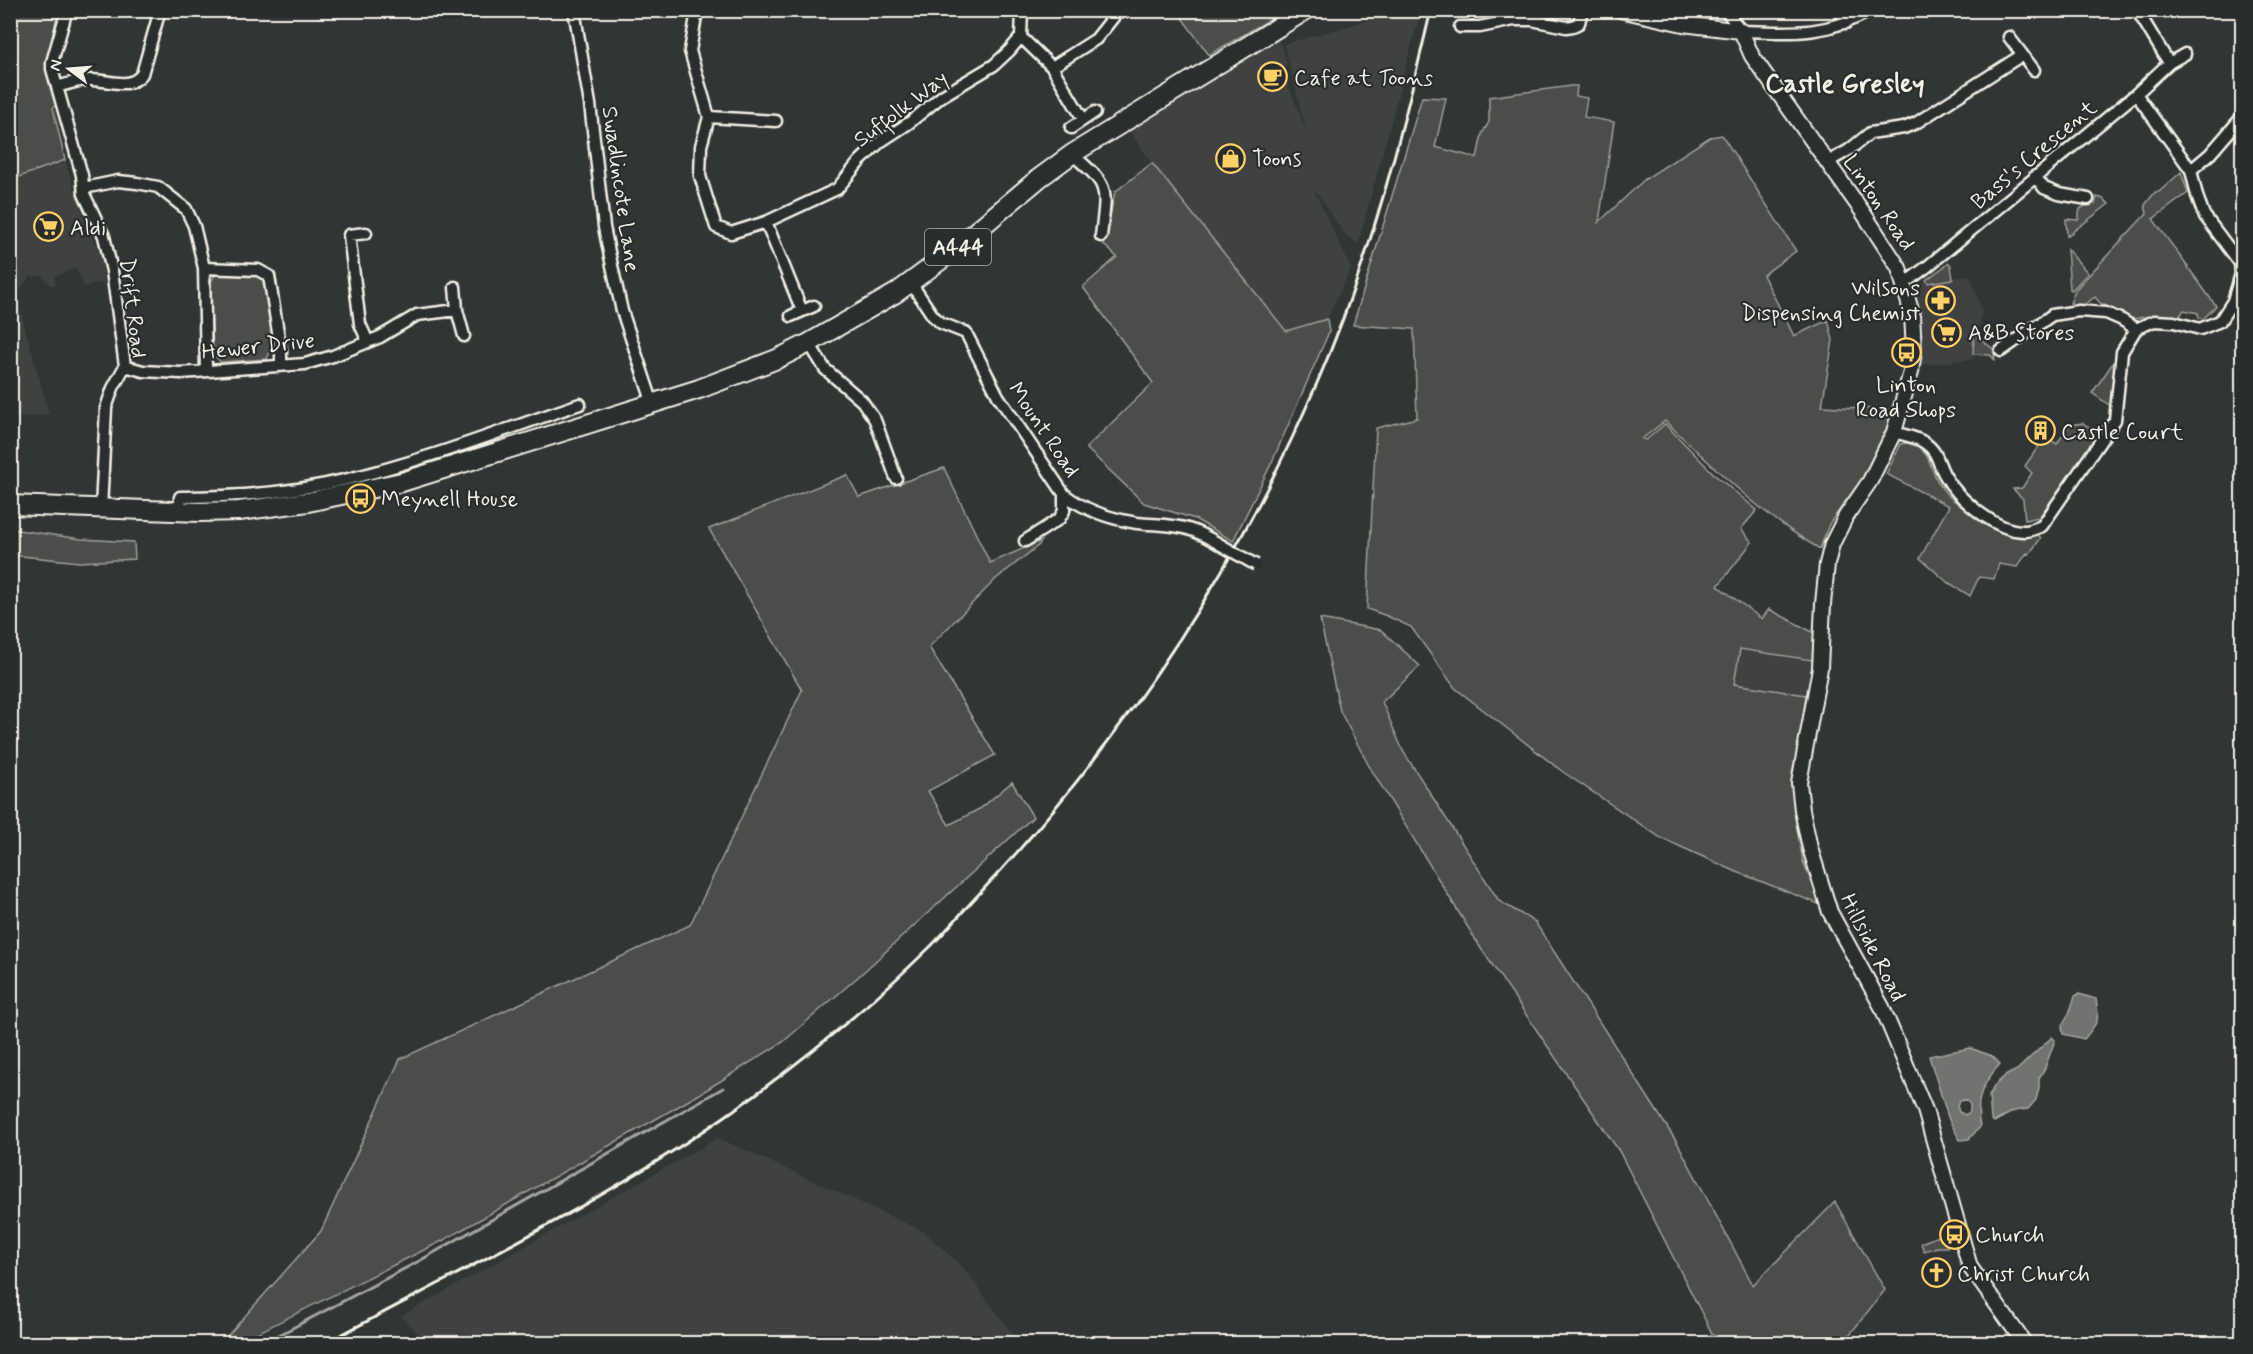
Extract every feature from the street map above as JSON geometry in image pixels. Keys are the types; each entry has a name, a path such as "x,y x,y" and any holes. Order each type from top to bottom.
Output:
{"highway":[{"name":"A444","path":"10,505 180,512 239,511 308,502 402,482 447,459 540,437 654,404 753,370 809,343 911,283 1072,154 1306,10"}],"street":[{"name":"Drift Road","path":"67,10 52,62 84,194 104,236 125,366 113,388 105,418 101,509"},
{"path":"57,87 81,80 104,80 124,84 138,79 142,74 160,10"},
{"name":"Swadlincote Lane","path":"574,10 590,104 609,252 629,332 654,404"},
{"path":"699,10 690,51 709,117 776,121"},
{"path":"1022,10 1021,37 1052,68 1083,119"},
{"path":"1052,68 1096,39 1119,10"},
{"path":"1460,27 1480,27 1514,20 1532,20 1566,27 1579,23 1582,10"},
{"path":"1620,10 1692,26 1741,31 1809,32 1846,23 1872,10"},
{"path":"1726,10 1741,31"},
{"path":"1839,10 1846,23"},
{"path":"2137,10 2169,63"},
{"name":"Linton Road","path":"1741,31 1752,56 1888,251 1905,283 1912,314 1914,351 1911,372 1886,452"},
{"name":"Suffolk Way","path":"709,117 701,146 700,176 716,227 731,233 766,222 837,189 860,161 880,142 909,123 942,96 994,65 1021,37"},
{"path":"2009,37 2034,70"},
{"name":"Bass's Crescent","path":"1905,283 2136,94 2169,63 2185,54"},
{"path":"1828,162 1849,150 1870,133 1904,128 1916,123 2022,55"},
{"path":"1894,432 1924,442 1938,456 1943,472 1952,486 1974,510 2000,525 2025,531 2042,526 2115,420 2122,352 2136,329 2154,321 2174,322 2200,328 2220,321 2233,301 2241,274 2240,263 2204,215 2191,170 2182,155 2136,94"},
{"path":"1071,128 1095,112"},
{"path":"2191,170 2210,153 2242,117"},
{"path":"1072,154 1099,178 1106,196 1101,236"},
{"path":"2035,176 2044,188 2088,199"},
{"path":"84,188 118,181 158,187 186,209 194,226 204,268 206,370"},
{"path":"766,222 802,311"},
{"path":"366,233 349,235 360,324 368,342"},
{"path":"204,268 258,270 268,276 281,351 281,365"},
{"name":"Mount Road","path":"911,283 933,316 941,323 966,333 998,396 1064,494 1075,503 1095,512 1137,523 1160,523 1189,529 1257,565"},
{"path":"455,287 457,310 464,336"},
{"path":"791,316 814,306"},
{"name":"Hewer Drive","path":"125,366 143,372 181,373 305,364 368,342 417,315 457,310"},
{"path":"2001,351 2052,315 2079,311 2106,313 2136,329"},
{"path":"809,343 825,369 862,401 875,420 896,478"},
{"path":"447,459 579,404"},
{"name":"Hillside Road","path":"1886,452 1870,481 1846,516 1832,544 1823,604 1820,668 1799,783 1802,810 1810,848 1830,912 1882,1007 1925,1110 1970,1267 2025,1344"},
{"path":"1024,541 1059,519 1064,511 1064,494"}],"shaded area":[{"path":"11,11 58,11 46,66 56,105 53,108 65,160 11,180"},
{"path":"1177,11 1284,11 1209,55"},
{"path":"1402,11 1414,11 1420,14 1358,244 1344,233 1312,186 1351,268 1327,319 1286,331 1152,163 1128,129 1231,65 1278,39 1287,64 1284,66 1288,84 1307,133 1284,44"},
{"path":"1559,11 1577,11 1576,19 1571,23 1557,20"},
{"path":"1577,86 1576,96 1587,98 1584,117 1614,122 1599,222 1645,179 1710,137 1722,135 1796,251 1763,275 1794,336 1828,320 1833,340 1822,406 1893,410 1881,453 1829,524 1820,549 1758,506 1665,421 1642,439 1646,440 1665,424 1716,476 1757,510 1741,529 1752,542 1718,586 1762,619 1769,609 1816,634 1812,660 1740,649 1734,684 1806,695 1793,790 1795,818 1803,861 1821,905 1737,872 1661,838 1563,772 1455,688 1411,627 1367,609 1376,428 1417,418 1414,329 1353,325 1422,97 1446,98 1435,147 1477,158 1482,134 1489,122 1489,97"},
{"path":"65,160 91,236 104,257 102,260 104,285 96,283 84,287 76,268 54,277 56,285 51,285 42,276 30,276 16,295 49,414 11,419 11,180"},
{"path":"1152,163 1286,331 1327,319 1329,332 1272,462 1233,541 1195,519 1144,503 1086,448 1153,383 1083,287 1117,257 1104,245 1115,192"},
{"path":"2181,172 2188,193 2153,219 2216,306 2203,319 2199,318 2198,313 2184,310 2179,317 2155,315 2133,319 2100,303 2095,297 2082,306 2070,303 2076,289 2147,213 2145,205 2155,192 2159,192"},
{"path":"2097,197 2109,204 2067,236 2066,219 2078,220 2080,209 2088,204 2095,204"},
{"path":"2067,249 2088,273 2072,290 2070,289"},
{"path":"1949,263 1953,279 1928,283 1926,280"},
{"path":"217,272 256,275 265,281 274,342 267,359 221,362 213,355 210,283"},
{"path":"1970,275 1982,310 1973,359 1913,366 1920,283"},
{"path":"1974,334 1993,349 1995,360 1990,355 1973,354"},
{"path":"2115,360 2116,362 2112,407 2092,393"},
{"path":"2083,423 2100,435 2039,517 2025,520 2023,499 2013,489 2022,488 2032,473 2025,466 2045,437 2057,444 2069,425"},
{"path":"1912,442 1924,452 1944,490 1959,504 1981,520 1983,518 2009,533 2022,536 2038,535 2041,538 2017,567 1999,564 1994,579 1979,577 1970,596 1946,581 1920,558 1949,506 1886,474 1901,444"},
{"path":"944,468 990,563 1041,541 996,579 929,647 995,755 928,791 949,825 981,808 1012,782 1033,817 783,1042 698,1095 444,1240 237,1343 221,1343 321,1231 400,1059 690,925 802,690 709,529 847,475 859,497"},
{"path":"11,529 81,539 134,542 135,559 80,562 11,555"},
{"path":"1320,619 1381,630 1420,666 1382,702 1403,751 1499,901 1535,922 1678,1144 1753,1285 1835,1202 1885,1290 1843,1343 1717,1343 1619,1151 1480,947 1369,766 1340,711"},
{"path":"1740,649 1812,660 1806,695 1734,684"},
{"path":"2079,994 2096,999 2097,1006 2097,1021 2084,1039 2063,1034 2062,1025 2069,1014 2075,996"},
{"path":"2052,1037 2055,1040 2039,1078 2036,1100 2028,1109 2014,1111 1994,1122 1991,1119 1989,1096 1995,1085 2005,1076 2017,1070"},
{"path":"1970,1048 1992,1056 2000,1064 1988,1079 1981,1093 1978,1109 1980,1127 1969,1139 1960,1140 1949,1120 1929,1056","holes":["1965,1100 1970,1104 1970,1112 1965,1115 1959,1112 1957,1105 1959,1101"]},
{"path":"718,1138 925,1232 966,1271 1019,1343 429,1344 401,1316"},
{"path":"1943,1234 1947,1247 1924,1251 1921,1243"}],"waterway":[{"path":"262,1344 421,1260 723,1088"}],"railway":[{"path":"324,1344 589,1202 641,1171 741,1105 814,1049 907,969 948,928 1031,837 1127,716 1170,654 1211,589 1285,454 1336,338 1353,292 1382,200 1431,10"}],"place":[{"name":"Cafe at Toons","path":"1273,77"},
{"name":"Toons","path":"1231,158"},
{"name":"Aldi","path":"49,227"},
{"name":"Wilsons Dispensing Chemist","path":"1941,300"},
{"name":"A&B Stores","path":"1947,332"},
{"name":"Linton Road Shops","path":"1906,352"},
{"name":"Castle Court","path":"2040,431"},
{"name":"Meynell House","path":"360,498"},
{"name":"Church","path":"1954,1234"},
{"name":"Christ Church","path":"1936,1273"}],"district":[{"name":"Castle Gresley","path":"1845,83"}]}
